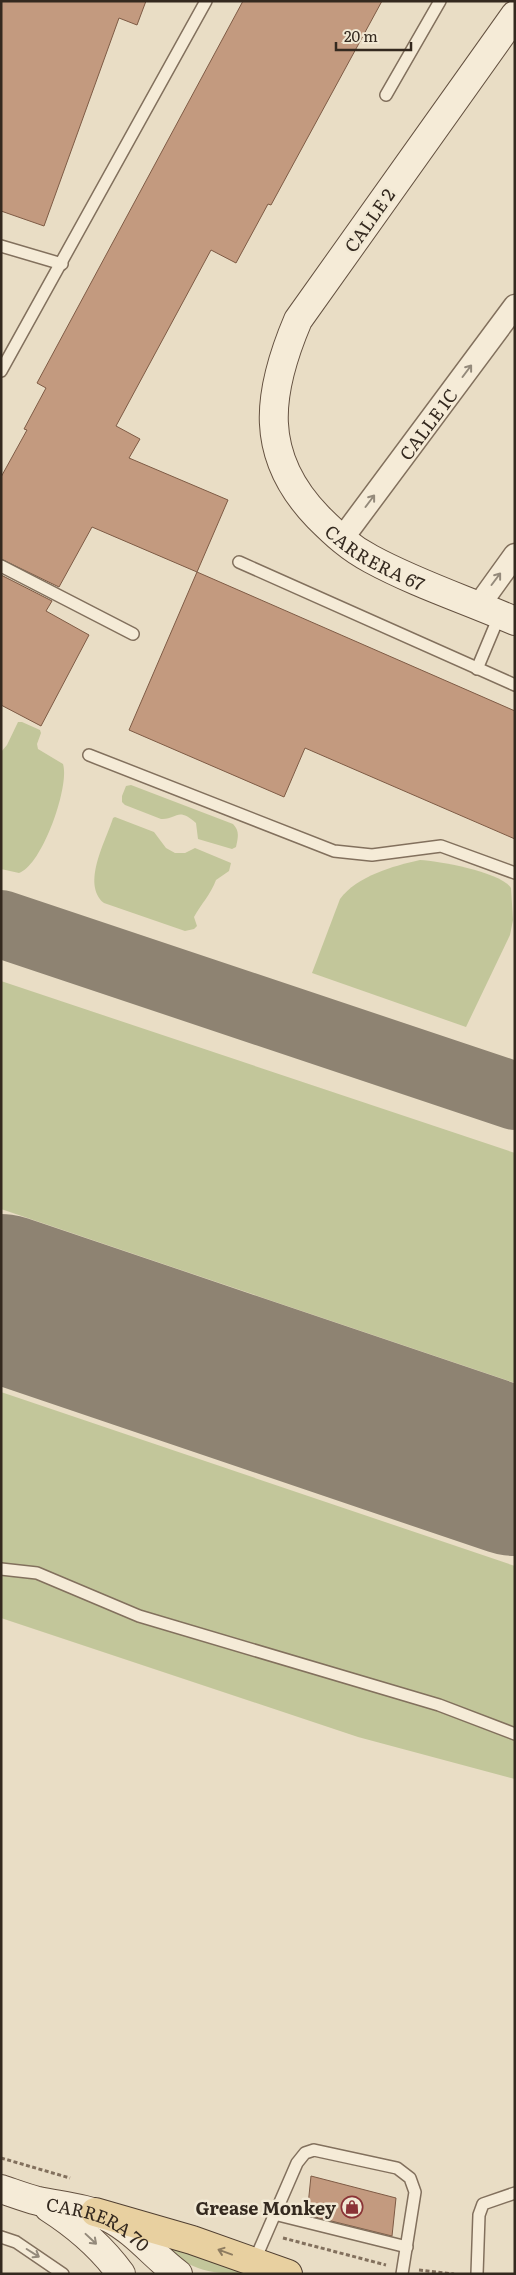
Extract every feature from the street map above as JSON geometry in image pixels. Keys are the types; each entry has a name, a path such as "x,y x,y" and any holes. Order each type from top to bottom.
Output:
{"main road":[{"path":"95,2212 192,2240 288,2274"}],"street":[{"name":"CALLE 2","path":"276,445 274,417 277,382 284,353 298,320 511,30"},
{"name":"CALLE 1C","path":"341,540 515,306"},
{"name":"CARRERA 67","path":"276,445 285,470 304,502 341,540 371,559 402,574 498,614"},
{"path":"498,614 515,555"},
{"name":"CARRERA 70","path":"1,2189 37,2200 95,2212 124,2228 158,2259 178,2274"},
{"name":"CARRERA 70","path":"37,2200 78,2227 110,2259 121,2274"}],"lane":[{"path":"1,371 62,264 206,1"},
{"path":"386,95 440,1"},
{"path":"1,246 62,264"},
{"path":"239,562 515,685"},
{"path":"1,566 133,634"},
{"path":"477,669 498,614"},
{"path":"89,755 334,852 372,855 441,846 515,873"},
{"path":"1,1569 36,1573 139,1616 439,1705 515,1734"},
{"path":"254,2262 264,2234 297,2163 305,2153 314,2150 397,2168 410,2178 416,2192 403,2271"},
{"path":"477,2274 478,2215 484,2204 515,2193"},
{"path":"274,2214 407,2246"},
{"path":"1,2236 16,2242 63,2274"}],"path":[{"path":"1,2158 77,2180"},
{"path":"264,2234 403,2271 454,2274"}],"green space":[{"path":"18,722 40,730 41,733 37,744 38,749 63,764 64,775 58,806 45,841 37,856 28,867 19,873 1,869 1,752 7,745"},
{"path":"131,785 233,824 238,832 236,847 232,849 198,839 196,823 185,815 161,819 125,805 122,802 122,796 126,786"},
{"path":"115,817 154,832 166,848 175,853 185,853 195,848 231,863 229,871 216,880 194,917 197,926 194,929 185,931 104,903 97,895 95,874 97,862"},
{"path":"420,860 455,865 483,872 505,882 511,888 513,920 510,935 466,1027 312,973 340,899 347,891 376,873"},
{"path":"1,981 515,1153 515,1383 1,1209"},
{"path":"1,1392 515,1566 515,1729 456,1716 515,1740 515,1779 358,1737 1,1618"},
{"path":"162,2245 251,2274 203,2270 183,2261"}],"building":[{"path":"1,1 146,1 137,25 119,18 44,226 1,211"},
{"path":"243,1 382,1 271,205 268,204 236,263 211,250 116,426 140,439 129,458 228,500 197,572 92,527 59,587 1,559 1,477 27,430 24,429 46,388 37,383"},
{"path":"197,572 515,711 515,839 305,748 284,797 129,730"},
{"path":"1,575 52,601 46,611 89,635 41,726 1,705"},
{"name":"Grease Monkey","path":"311,2176 396,2198 392,2236 307,2215"}],"taxiway":[{"path":"1,924 515,1096"}],"runway":[{"path":"1,1298 515,1472"}],"place":[{"name":"Grease Monkey","path":"352,2207"}]}
